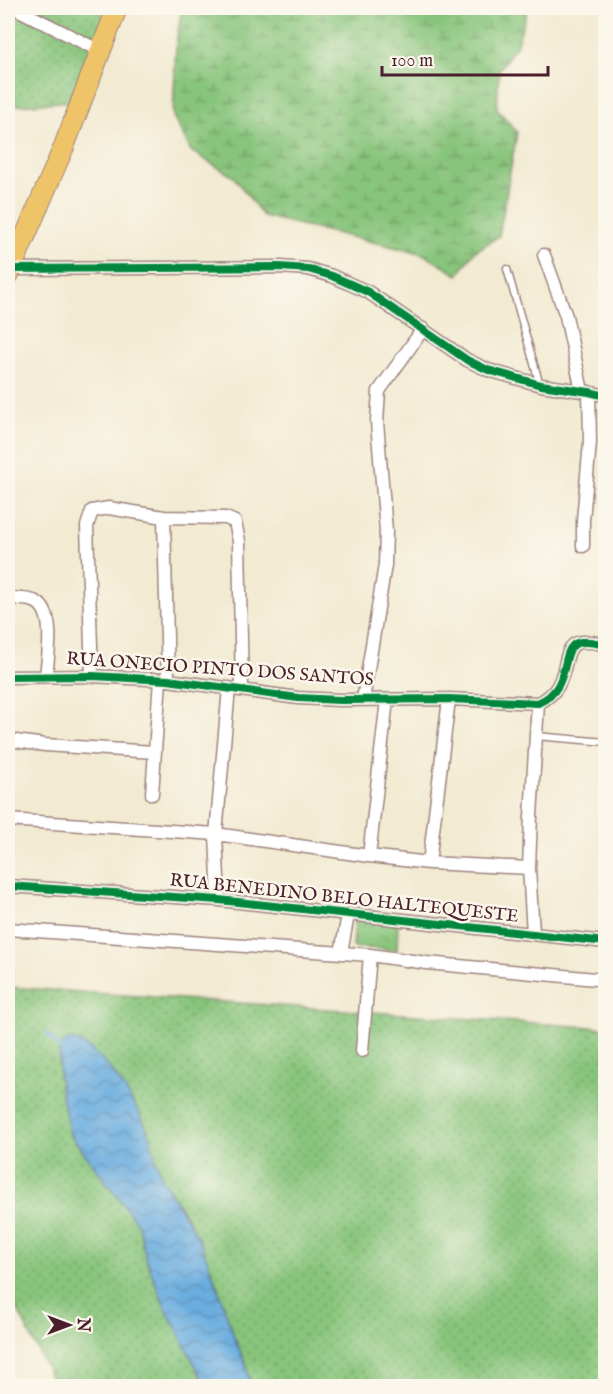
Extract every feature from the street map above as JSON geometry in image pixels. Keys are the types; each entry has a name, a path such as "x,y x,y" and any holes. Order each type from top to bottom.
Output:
{"main road":[{"path":"9,273 60,159 117,8"}],"street":[{"path":"15,8 100,51"},
{"path":"544,255 566,316 585,392 590,442 583,546"},
{"path":"9,273 280,267 308,269 332,276 368,292 466,360 488,370 541,386 606,396"},
{"path":"363,700 385,565 386,531 377,422 379,391 423,329"},
{"path":"92,676 87,526 92,511 109,508 164,517 226,518 235,522 238,541 242,689"},
{"path":"152,794 154,752 164,680 164,517"},
{"path":"8,598 32,600 44,609 48,618 49,635 45,675"},
{"path":"533,933 530,868 538,703 548,699 556,692 568,652 572,646 587,642 606,645"},
{"name":"RUA ONECIO PINTO DOS SANTOS","path":"8,677 45,675 164,680 298,698 449,699 538,703"},
{"name":"RUA BENEDINO BELO HALTEQUESTE","path":"219,900 216,834 229,688"},
{"path":"429,863 449,699"},
{"path":"369,856 387,700"},
{"path":"8,740 56,746 154,752"},
{"path":"8,820 216,834 429,863 530,868"},
{"name":"RUA BENEDINO BELO HALTEQUESTE","path":"8,886 219,900 606,942"},
{"path":"341,953 348,915"},
{"path":"8,929 370,955 427,963 606,980"},
{"path":"362,1051 370,955"}],"lane":[{"path":"507,269 541,386"},
{"path":"536,736 606,742"}],"green space":[{"path":"8,8 109,8 73,101 8,106"},
{"path":"182,8 528,8 516,46 499,70 497,109 517,132 499,236 474,252 458,275 423,254 263,216 234,177 191,151 173,116 176,44"},
{"path":"355,919 398,923 397,950 353,947"},
{"path":"8,987 605,1028 605,1386 249,1386 246,1363 235,1341 212,1271 187,1217 162,1179 148,1131 59,1058 61,1093 70,1134 138,1224 146,1258 164,1305 206,1386 55,1386 8,1290"}],"water":[{"path":"68,1039 80,1043 104,1062 115,1075 141,1117 162,1177 195,1232 204,1252 247,1367 249,1386 206,1386 164,1305 146,1258 138,1224 70,1134 59,1073 60,1047"}],"waterway":[{"path":"46,1033 61,1049"}],"cycle path":[{"path":"11,269 280,267 308,269 332,276 368,292 467,360 488,370 541,385 606,396"},
{"path":"8,677 92,676 168,680 298,698 449,699 538,703 556,688 572,647 584,642 606,645"},
{"path":"8,886 219,900 606,942"}]}
